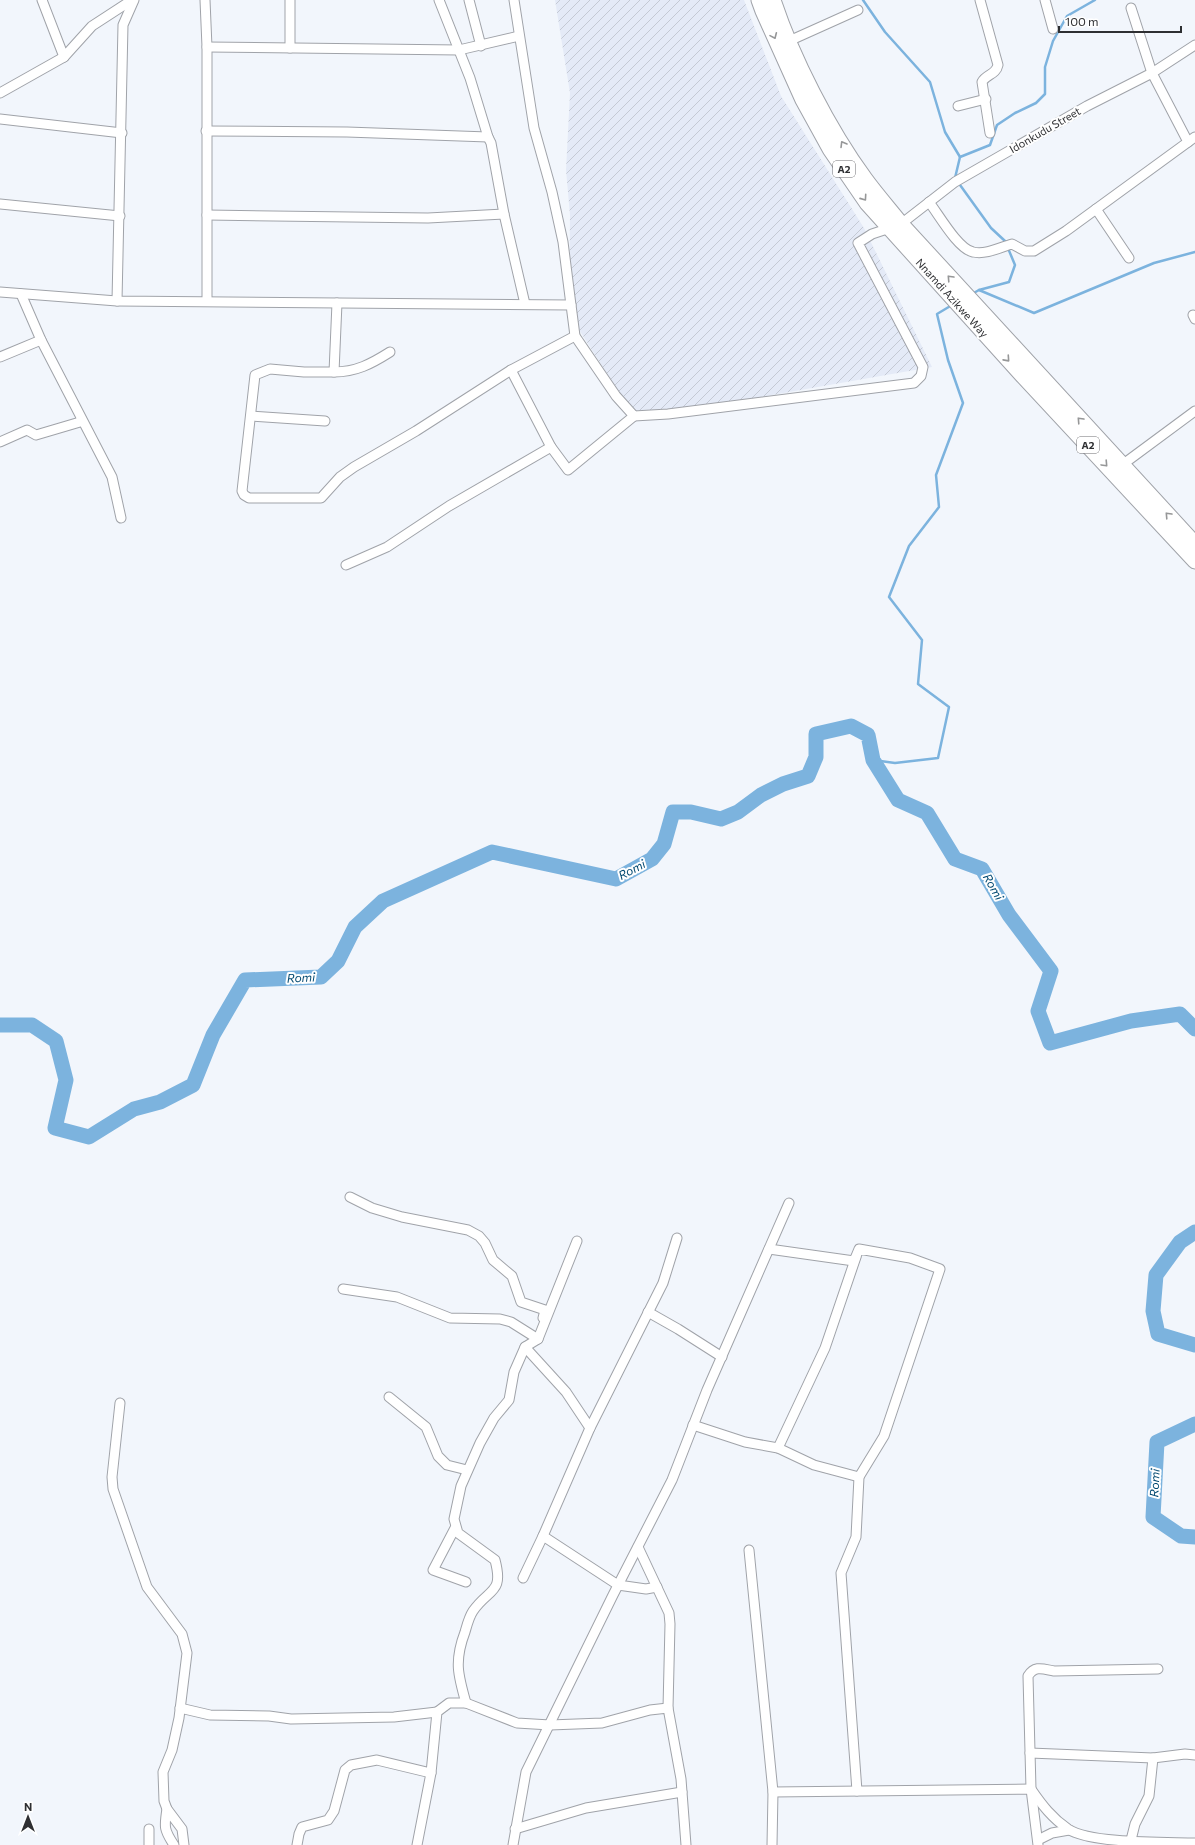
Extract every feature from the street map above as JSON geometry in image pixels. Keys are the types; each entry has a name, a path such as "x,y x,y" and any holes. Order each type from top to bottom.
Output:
{"highway":[{"name":"Nnamdi Azikwe Way","path":"759,0 803,100 830,149 867,202 895,226 1194,540"},
{"name":"Nnamdi Azikwe Way","path":"773,0 789,41 811,88 845,148 895,226 1022,375 1195,561"}],"street":[{"path":"42,0 64,56"},
{"path":"0,93 64,56 92,26 133,0"},
{"path":"117,300 122,133 123,25 133,0"},
{"path":"205,0 207,47 207,301"},
{"path":"290,0 290,48"},
{"path":"439,0 459,50 491,143 504,214 525,304"},
{"path":"469,0 481,46"},
{"path":"511,370 551,447 568,470 634,416 616,396 574,336 563,242 552,192 534,128 514,0"},
{"path":"980,0 998,65 996,72 982,82 986,99 990,133"},
{"path":"1045,0 1053,29"},
{"path":"930,202 964,248 974,253 1014,244 1029,252 1034,251 1096,209 1191,140 1152,73 1131,8"},
{"path":"789,41 858,10"},
{"path":"207,47 459,50 519,36"},
{"name":"Idonkudu Street","path":"634,416 668,414 914,383 921,376 923,366 858,243 872,234 895,226 958,181 1086,106 1152,73 1195,45"},
{"path":"958,106 986,99"},
{"path":"0,120 122,133"},
{"path":"206,131 488,137"},
{"path":"0,204 120,216"},
{"path":"1096,209 1130,258"},
{"path":"207,215 428,218 504,214"},
{"path":"0,292 117,300 571,305"},
{"path":"21,294 41,340 112,478 121,518"},
{"path":"334,372 337,303"},
{"path":"390,352 349,372 304,372 270,369 255,375 242,491 244,495 249,498 321,498 340,477 354,467 416,431 511,370 574,336"},
{"path":"0,357 41,340"},
{"path":"1122,465 1195,411"},
{"path":"251,416 325,421"},
{"path":"0,442 27,430 36,435 80,422 82,419"},
{"path":"346,565 387,547 449,506 551,447"},
{"path":"350,1197 372,1208 402,1217 468,1230 479,1236 485,1243 493,1260 512,1276 521,1302 545,1310 538,1339"},
{"path":"513,1845 526,1772 618,1585 672,1480 693,1425 789,1203"},
{"path":"523,1578 590,1428 662,1283 677,1238"},
{"path":"466,1704 458,1675 459,1649 472,1612 498,1585 499,1577 496,1560 458,1533 455,1528 454,1519 461,1486 467,1470 494,1418 509,1400 514,1372 525,1347 538,1339 577,1241"},
{"path":"769,1249 854,1261 859,1249"},
{"path":"778,1448 825,1348 859,1249"},
{"path":"857,1791 841,1573 856,1537 860,1478 884,1436 940,1270 910,1258 859,1249"},
{"path":"343,1289 397,1297 450,1318 500,1319 511,1322 538,1339"},
{"path":"648,1312 678,1328 722,1357"},
{"path":"525,1347 566,1392 590,1428"},
{"path":"389,1397 426,1427 438,1456 447,1465 467,1470"},
{"path":"120,1403 113,1489 148,1587 182,1634 187,1653 180,1708 172,1750 163,1772 164,1801 167,1809 182,1828 184,1845"},
{"path":"693,1425 745,1442 778,1448 814,1465 860,1478"},
{"path":"455,1528 433,1570 466,1582"},
{"path":"543,1536 618,1585 646,1589 657,1588"},
{"path":"638,1547 669,1613 668,1708 682,1792 686,1845"},
{"path":"749,1550 773,1792 772,1845"},
{"path":"1070,1830 1052,1833 1038,1842 1031,1789 1028,1676 1032,1670 1037,1668 1054,1670 1158,1669"},
{"path":"180,1708 216,1716 269,1716 291,1719 394,1717 437,1712 462,1689"},
{"path":"448,1703 466,1704 517,1723 550,1725 602,1723 650,1710 668,1708"},
{"path":"416,1845 431,1773 437,1712"},
{"path":"1030,1753 1153,1758 1185,1754 1195,1755"},
{"path":"1131,1840 1135,1824 1149,1796 1153,1758"},
{"path":"297,1845 302,1827 328,1820 334,1811 345,1770 351,1765 377,1760 431,1773"},
{"path":"773,1792 1031,1789"},
{"path":"1031,1789 1048,1814 1070,1830 1091,1837 1195,1844"},
{"path":"516,1829 586,1808 682,1792"},
{"path":"167,1809 164,1826 166,1833 174,1845"},
{"path":"149,1845 150,1829"}],"shaded area":[{"path":"555,0 744,0 781,96 864,228 932,367 636,419 569,314 570,215 566,170 570,93"}],"waterway":[{"path":"863,0 885,32 930,82 945,132 960,157"},
{"path":"972,294 979,290 1009,282 1015,265 1005,241 991,228 955,178 960,157 990,145 997,125 1015,113 1036,103 1045,94 1045,67 1053,41 1067,16 1095,0"},
{"path":"979,290 1034,313 1154,263 1195,252"},
{"path":"873,760 895,763 938,758 949,707 918,684 922,640 889,597 909,546 939,507 936,475 963,403 948,360 937,314 952,305"},
{"name":"Romi","path":"0,1025 32,1025 56,1041 66,1080 55,1128 89,1137 134,1109 160,1102 193,1085 213,1035 245,980 321,977 338,961 355,927 383,901 492,852 616,879 652,859 664,844 673,812 691,812 721,819 738,812 761,795 783,784 808,776 816,757 816,734 851,726 868,735 873,760 898,800 927,813 955,859 982,869 1009,915 1051,971 1038,1011 1050,1043 1131,1021 1180,1014 1195,1029"},
{"name":"Romi","path":"1195,1232 1180,1242 1156,1275 1153,1311 1158,1334 1195,1345"},
{"name":"Romi","path":"1195,1424 1157,1442 1153,1517 1181,1536 1195,1537"}]}
